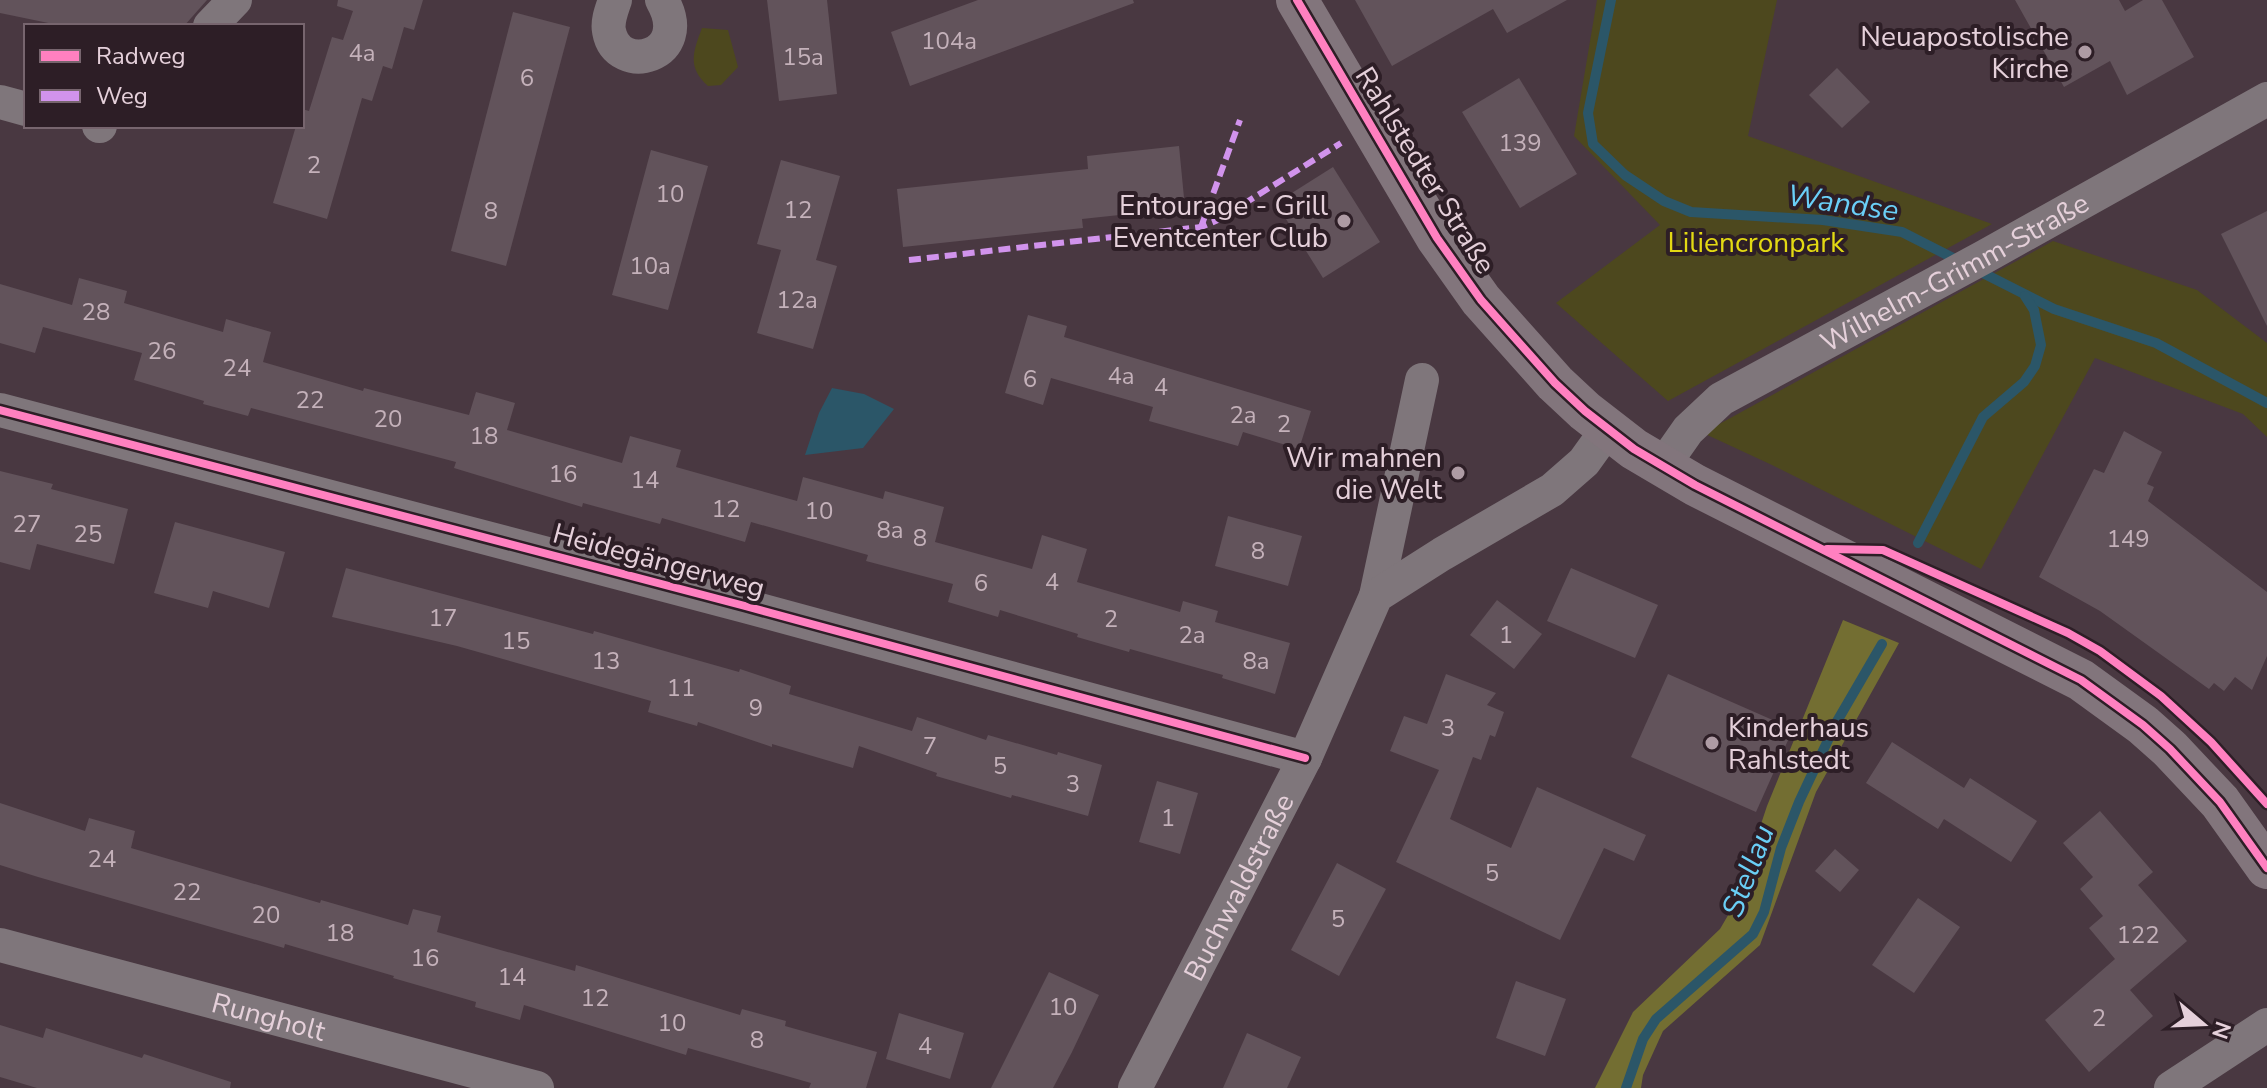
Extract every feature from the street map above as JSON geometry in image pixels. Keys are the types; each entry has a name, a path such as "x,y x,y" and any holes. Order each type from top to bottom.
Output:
{"main road":[{"name":"Rahlstedter Straße","path":"1297,0 1458,269 1481,300 1555,383 1607,430 1662,467 2081,680 2143,725 2178,757 2227,812 2267,868"}],"street":[{"path":"212,24 235,0"},
{"path":"615,0 608,26 611,38 621,51 641,57 657,52 671,32 669,15 662,0"},
{"name":"Wilhelm-Grimm-Straße","path":"1662,467 1688,430 1721,399 1970,265 2267,99"},
{"path":"0,102 24,108"},
{"name":"Buchwaldstraße","path":"1135,1088 1305,758 1376,596 1422,380"},
{"name":"Heidegängerweg","path":"0,410 730,602 1305,758"},
{"path":"1376,596 1552,490 1584,462 1607,430"},
{"name":"Rungholt","path":"0,945 537,1088"},
{"path":"2171,1088 2267,1025"}],"green space":[{"name":"Liliencronpark","path":"1597,0 1777,0 1748,136 1992,224 1668,401 1556,303 1660,225 1574,136"},
{"path":"702,28 728,30 738,67 721,85 708,86 694,66 694,52"},
{"path":"2053,241 2197,290 2267,343 2267,437 2243,414 2095,358 1981,569 1703,433"}],"shaded area":[{"path":"1843,620 1899,643 1816,792 1760,945 1663,1031 1643,1075 1641,1088 1595,1088 1633,1012 1720,929 1734,905 1767,806"}],"water":[{"path":"832,388 864,394 894,409 863,448 805,455 819,413"}],"building":[{"path":"0,0 207,0 186,24 53,24 0,13"},
{"path":"338,0 423,0 414,30 404,27 392,69 383,66 372,101 362,98 327,219 273,203 295,128 304,128 304,110 309,111 332,37 343,40 353,11 337,6"},
{"path":"767,0 827,0 837,94 779,101"},
{"path":"978,0 1133,0 1134,3 910,86 891,32"},
{"path":"1355,0 1567,0 1507,33 1493,9 1392,66"},
{"name":"Neuapostolische Kirche","path":"2015,0 2119,0 2125,11 2143,0 2162,0 2194,57 2127,95 2110,61 2064,87"},
{"path":"513,12 570,27 506,266 451,251"},
{"path":"1837,68 1870,102 1842,128 1809,95"},
{"path":"1519,78 1577,174 1520,208 1462,112"},
{"path":"1179,146 1185,208 1082,219 1083,228 903,247 897,189 1088,169 1087,156"},
{"path":"651,150 708,166 668,310 612,295"},
{"path":"781,160 840,176 816,260 837,266 813,349 757,333 781,250 757,244"},
{"path":"1333,167 1380,242 1323,278 1276,203"},
{"path":"2267,211 2267,326 2221,234"},
{"path":"79,278 127,291 124,303 223,332 226,319 271,332 263,362 363,391 364,388 469,415 476,392 515,403 507,430 622,463 630,436 681,450 676,467 797,501 803,477 883,499 885,491 944,507 935,542 1032,569 1042,535 1087,549 1077,582 1180,612 1183,601 1218,611 1215,622 1290,643 1275,694 1222,678 1223,675 1077,637 1078,634 1000,610 998,617 948,602 953,584 866,561 868,555 751,522 745,542 662,518 660,524 583,503 582,507 454,468 456,462 251,408 248,416 203,404 204,401 134,380 142,353 43,327 35,353 0,343 0,284 72,305"},
{"path":"1028,315 1067,326 1064,337 1311,411 1299,449 1243,432 1238,446 1149,421 1153,407 1051,378 1043,405 1005,393"},
{"path":"2124,431 2162,452 2147,484 2154,487 2148,501 2267,592 2267,656 2252,690 2235,677 2224,691 2214,683 2209,689 2100,611 2039,577 2094,469 2104,473"},
{"path":"0,471 53,484 51,489 128,509 114,564 37,544 30,570 0,562"},
{"path":"1228,516 1302,536 1288,586 1215,566"},
{"path":"175,522 285,552 269,608 213,591 208,608 154,593"},
{"path":"346,568 593,634 594,631 739,672 740,669 791,686 789,694 912,731 917,717 986,740 988,735 1102,765 1088,816 936,776 937,773 859,746 853,768 772,744 772,747 698,722 697,726 648,712 651,701 457,646 332,617"},
{"path":"1571,568 1658,605 1635,658 1547,621"},
{"path":"1497,600 1542,634 1514,669 1470,635"},
{"path":"1446,674 1496,693 1487,705 1504,712 1495,737 1490,735 1481,760 1473,757 1450,819 1511,848 1537,787 1646,835 1634,861 1604,848 1560,940 1396,862 1439,770 1390,751 1404,716 1427,724"},
{"name":"Kinderhaus Rahlstedt","path":"1668,674 1793,729 1756,812 1631,757"},
{"path":"1892,742 1964,788 1970,778 2037,821 2011,862 1944,819 1938,829 1866,783"},
{"path":"1157,781 1198,793 1180,854 1139,842"},
{"path":"0,803 85,831 89,818 135,831 131,848 320,903 321,900 408,925 413,909 441,916 437,932 575,971 576,965 740,1015 742,1009 786,1021 785,1026 877,1052 866,1088 809,1088 811,1083 688,1048 686,1055 524,1005 520,1020 475,1007 476,1002 394,976 285,944 284,948 0,865"},
{"path":"2100,811 2153,872 2138,885 2187,941 2130,990 2153,1016 2089,1072 2045,1020 2115,959 2089,928 2103,916 2080,889 2093,877 2063,843"},
{"path":"1835,849 1859,870 1840,892 1815,871"},
{"path":"1337,863 1386,889 1339,976 1291,950"},
{"path":"1918,898 1960,927 1914,993 1872,965"},
{"path":"1049,972 1099,995 1072,1052 1053,1088 991,1088"},
{"path":"1516,981 1566,999 1545,1056 1496,1038"},
{"path":"899,1013 964,1033 950,1079 886,1059"},
{"path":"0,1025 43,1038 46,1028 142,1058 144,1054 231,1082 230,1088 37,1088 0,1077"},
{"path":"1247,1033 1301,1057 1287,1088 1223,1088"}],"waterway":[{"name":"Wandse","path":"1611,0 1588,113 1593,144 1625,175 1664,201 1691,212 1823,220 1902,232 1961,262"},
{"name":"Wandse","path":"1975,269 2054,309 2156,343 2267,403"},
{"name":"Stellau","path":"1918,543 1983,417 2024,382 2035,366 2041,345 2034,310 2025,296"},
{"name":"Stellau","path":"1626,1088 1643,1039 1656,1019 1753,934 1764,912 1781,848 1799,802 1836,723 1882,644"}],"marked path":[{"path":"1201,227 1240,120"},
{"path":"909,260 1201,227 1218,220 1341,143"}],"cycle path":[{"path":"1297,0 1437,238 1481,300 1555,383 1585,411 1634,449 1695,485 2081,680 2143,725 2170,749 2220,802 2267,868"},
{"path":"0,410 745,606 1305,758"},
{"path":"1827,549 1883,550 2068,633 2100,651 2161,696 2211,742 2267,804"}],"place":[{"name":"Neuapostolische Kirche","path":"2085,52"},
{"name":"Entourage - Grill Eventcenter Club","path":"1344,221"},
{"name":"Wir mahnen die Welt","path":"1458,473"},
{"name":"Kinderhaus Rahlstedt","path":"1712,743"}]}
